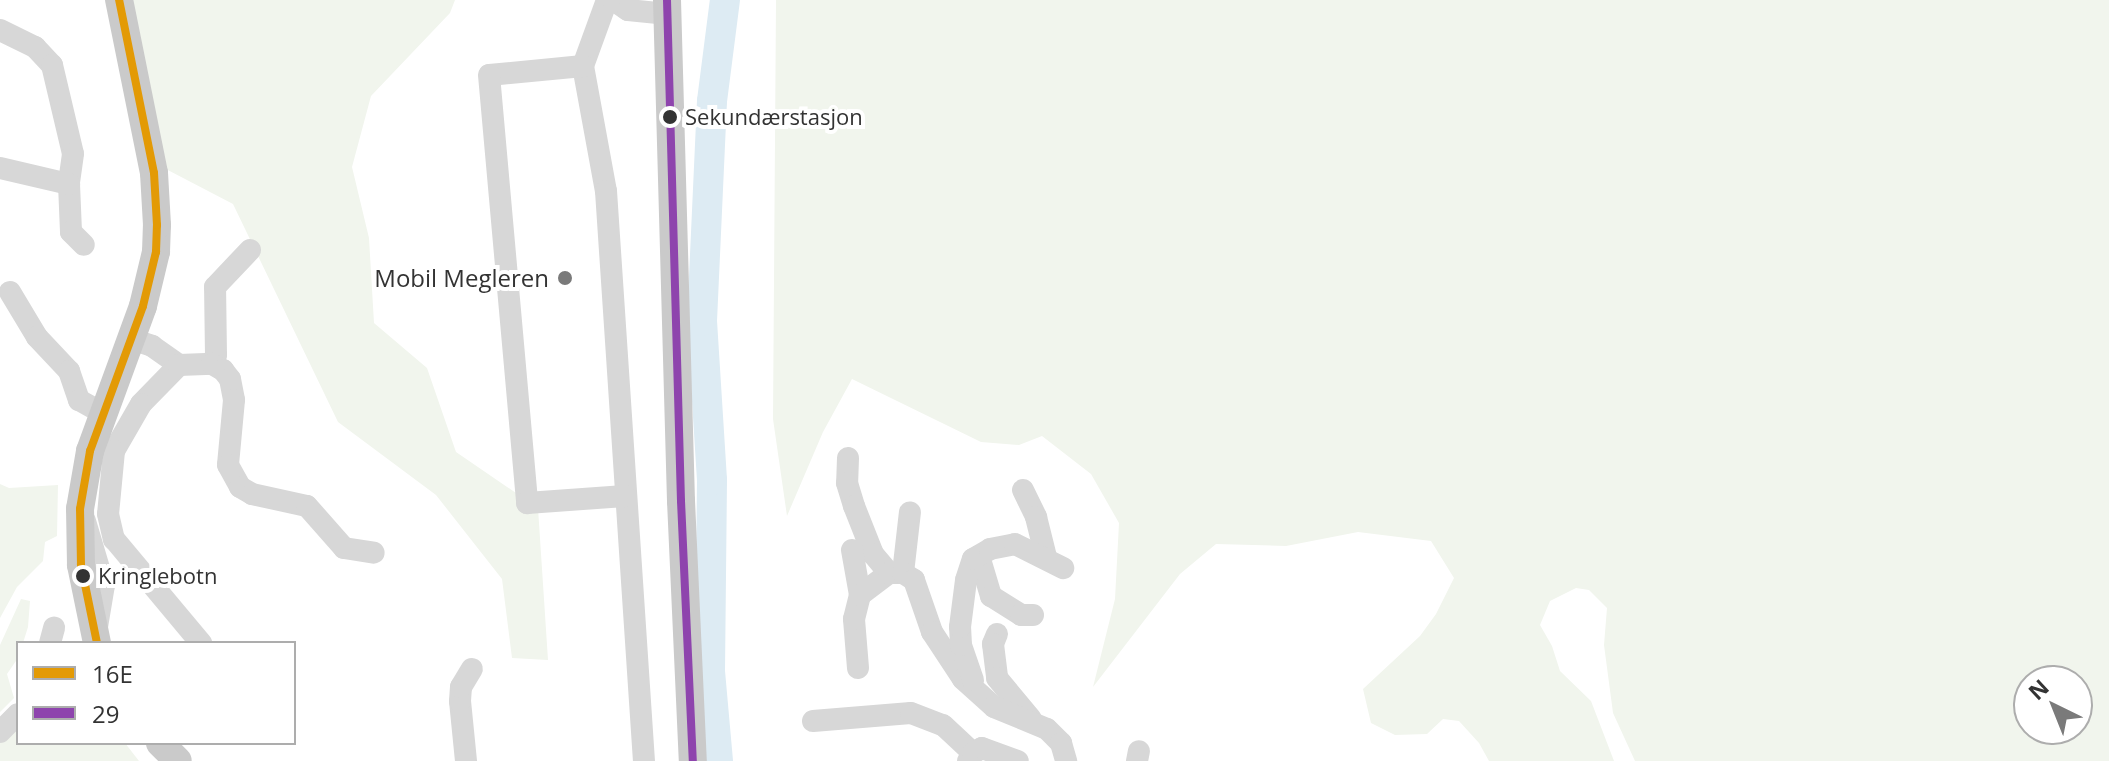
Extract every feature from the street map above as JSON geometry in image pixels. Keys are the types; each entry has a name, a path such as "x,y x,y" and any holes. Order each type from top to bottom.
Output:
{"main road":[{"path":"96,640 81,565 80,509 90,451 131,339 156,252 157,201 119,0"},
{"path":"668,7 680,486 693,761"},
{"path":"162,745 178,761"}],"street":[{"path":"644,761 606,191 583,66 610,0 628,10 668,7"},
{"path":"0,30 35,47 52,65 73,154 69,184 71,232 84,245"},
{"path":"583,66 489,75 527,503 625,496"},
{"path":"0,168 69,184"},
{"path":"212,364 216,355 215,287 250,250"},
{"path":"10,292 37,337 69,371 79,400 104,414"},
{"path":"131,339 152,346 179,365 212,364 223,370 230,379 234,400 228,465 240,487 252,494 307,506 344,548 374,553"},
{"path":"179,365 141,404 114,451 108,514 114,539 199,641"},
{"path":"848,458 847,483 873,554 896,573 914,580 940,648 983,699 1056,736 1066,761"},
{"path":"983,699 967,664 960,627 970,565 979,556 1002,545 1015,544 1055,562 1023,490"},
{"path":"860,595 896,573 910,512"},
{"path":"852,550 860,595 854,619 858,668"},
{"path":"979,556 991,596 1021,615 1033,615"},
{"path":"997,634 993,644 997,678 1035,723"},
{"path":"466,761 460,701 461,687 472,669"},
{"path":"813,721 911,713 943,725 971,757 982,748 1018,761"},
{"path":"0,732 16,716"}],"shaded area":[{"path":"119,0 455,0 450,13 371,96 352,167 369,238 374,323 427,368 456,452 538,508 548,660 512,658 502,579 436,495 338,422 233,204 162,167"},
{"path":"776,0 2109,0 2109,761 1635,761 1613,713 1604,645 1607,608 1589,590 1576,588 1550,601 1540,625 1552,646 1560,671 1591,701 1614,761 1489,761 1479,743 1459,721 1443,719 1427,734 1395,735 1371,723 1363,689 1420,636 1436,614 1454,578 1431,541 1358,532 1286,546 1216,544 1180,574 1093,687 1115,599 1119,523 1091,474 1042,436 1019,445 981,442 852,379 823,432 787,516 773,419"},
{"path":"0,484 9,488 58,485 57,536 45,542 43,561 17,587 0,618"},
{"path":"21,599 30,601 24,641 16,641 16,661 7,674 14,698 0,712 0,645"},
{"path":"16,726 16,745 127,745 139,761 0,761 0,743"}],"waterway":[{"path":"718,761 710,671 712,480 702,321 712,101 725,0"}],"transit line":[{"name":"16E","path":"97,641 81,565 80,509 90,451 143,306 156,252 157,225 154,173 119,0"},
{"name":"29","path":"667,0 681,501 693,761"}],"place":[{"name":"Sekundærstasjon","path":"670,117"},
{"name":"Mobil Megleren","path":"565,278"},
{"name":"Kringlebotn","path":"83,576"}]}
